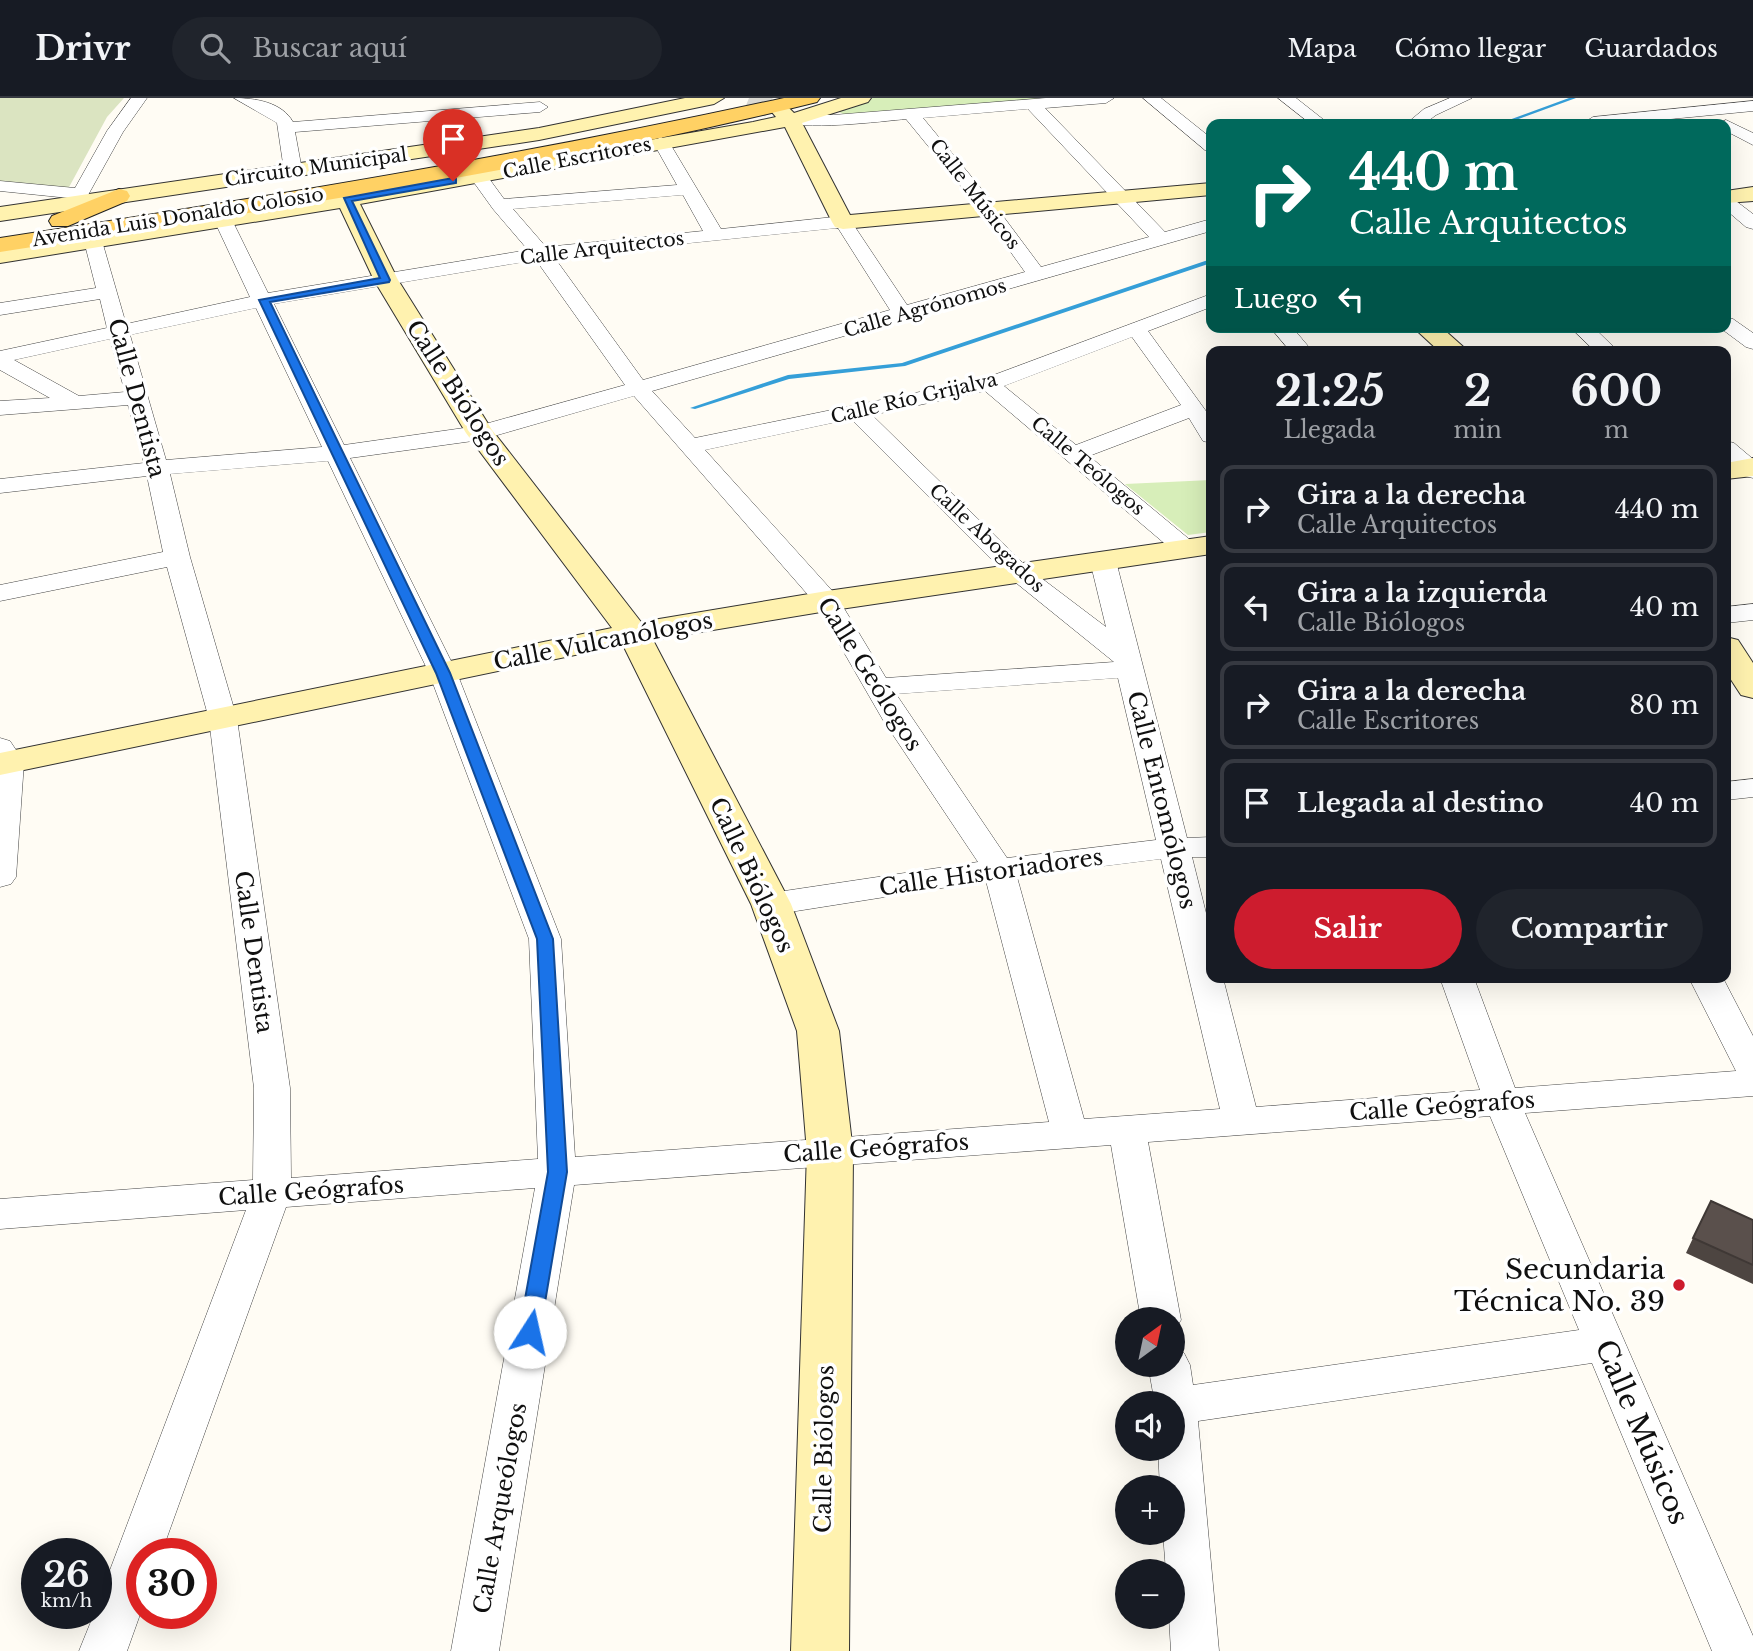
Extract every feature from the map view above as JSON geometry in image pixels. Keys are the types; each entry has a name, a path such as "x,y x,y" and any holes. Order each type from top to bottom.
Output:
{"main road":[{"name":"Avenida Luis Donaldo Colosio","path":"3,245 45,228 525,150 760,98"},
{"name":"Avenida Luis Donaldo Colosio","path":"3,245 323,195 710,121 821,110"},
{"path":"45,228 119,196"}],"street":[{"path":"0,186 79,198 115,131 139,98"},
{"path":"242,98 285,121 293,170"},
{"name":"Circuito Municipal","path":"0,214 79,198 119,196 545,133 714,98"},
{"name":"Calle Escritores","path":"3,245 93,241 347,200 660,142 821,110 862,98"},
{"path":"821,110 911,114 1106,98"},
{"path":"1152,98 1206,142"},
{"path":"1286,98 1314,119"},
{"path":"1414,98 1430,112"},
{"path":"1421,119 1430,112 1464,98"},
{"path":"1677,98 1716,119"},
{"path":"286,128 411,108 538,103 545,133"},
{"path":"1033,105 1161,240"},
{"path":"1627,119 1753,106"},
{"path":"411,108 421,151"},
{"name":"Calle Músicos","path":"911,114 988,208 1038,276"},
{"path":"786,116 843,222 903,314"},
{"path":"1731,127 1753,140"},
{"path":"660,142 715,235"},
{"name":"Calle Geólogos","path":"479,177 499,205 541,253 639,389 827,601 897,720 999,869 1070,1134"},
{"path":"499,205 690,189"},
{"name":"Calle Arquitectos","path":"0,359 264,300 541,253 1119,195 1206,189"},
{"path":"1731,196 1753,194"},
{"name":"Calle Biólogos","path":"347,200 386,280 480,433 634,633 771,904 818,1031 830,1152 820,1651"},
{"path":"1731,206 1753,223"},
{"name":"Calle Arqueólogos","path":"223,219 443,673 545,939 557,1172 475,1651"},
{"name":"Calle Agrónomos","path":"337,453 480,433 1206,226"},
{"name":"Calle Dentista","path":"93,241 157,468 177,557 223,719 272,1088 272,1194 103,1651"},
{"path":"0,309 109,292"},
{"name":"Calle Río Grijalva","path":"689,446 989,384 1206,302"},
{"path":"1731,327 1753,343"},
{"path":"1136,328 1206,428"},
{"path":"1286,333 1297,346"},
{"path":"1432,333 1449,346"},
{"path":"1587,333 1602,346"},
{"path":"0,359 74,402"},
{"name":"Calle Teólogos","path":"989,384 1073,454 1198,547"},
{"path":"0,408 136,398"},
{"path":"1073,454 1194,408"},
{"name":"Calle Abogados","path":"856,412 1019,573 1128,662"},
{"path":"0,486 157,468 337,453"},
{"path":"1731,454 1745,469"},
{"name":"Calle Vulcanólogos","path":"3,758 223,719 634,633 827,601 1198,547"},
{"path":"0,593 177,557"},
{"name":"Calle Entomólogos","path":"1103,561 1206,978"},
{"path":"1731,614 1753,612"},
{"path":"1731,655 1753,688"},
{"path":"878,687 1128,662"},
{"path":"0,877 3,758"},
{"path":"1731,790 1753,788"},
{"name":"Calle Historiadores","path":"771,904 999,869 1174,848 1206,847"},
{"name":"Calle Entomólogos","path":"1207,983 1241,1121"},
{"name":"Calle Músicos","path":"1459,983 1502,1102 1736,1651"},
{"path":"1709,983 1753,1070"},
{"name":"Calle Geógrafos","path":"0,1214 1753,1083"},
{"path":"1127,1130 1159,1307"},
{"path":"1195,1651 1173,1385 1604,1344"}],"green space":[{"path":"0,98 124,98 107,117 68,189 0,182"},
{"path":"872,98 1091,98 845,115 837,111"},
{"path":"1206,480 1206,533 1188,535 1125,484"}],"building":[{"path":"1711,1201 1753,1220 1753,1265 1693,1238"}],"waterway":[{"path":"1515,119 1574,98"},
{"path":"693,408 788,377 903,365 1206,263"}],"tunnel":[{"path":"749,98 781,111"}],"place":[{"name":"Secundaria Técnica No. 39","path":"1679,1285"}],"route":[{"path":"453,181 347,200 386,280 264,300 443,673 545,939 557,1172 530,1332"}]}
